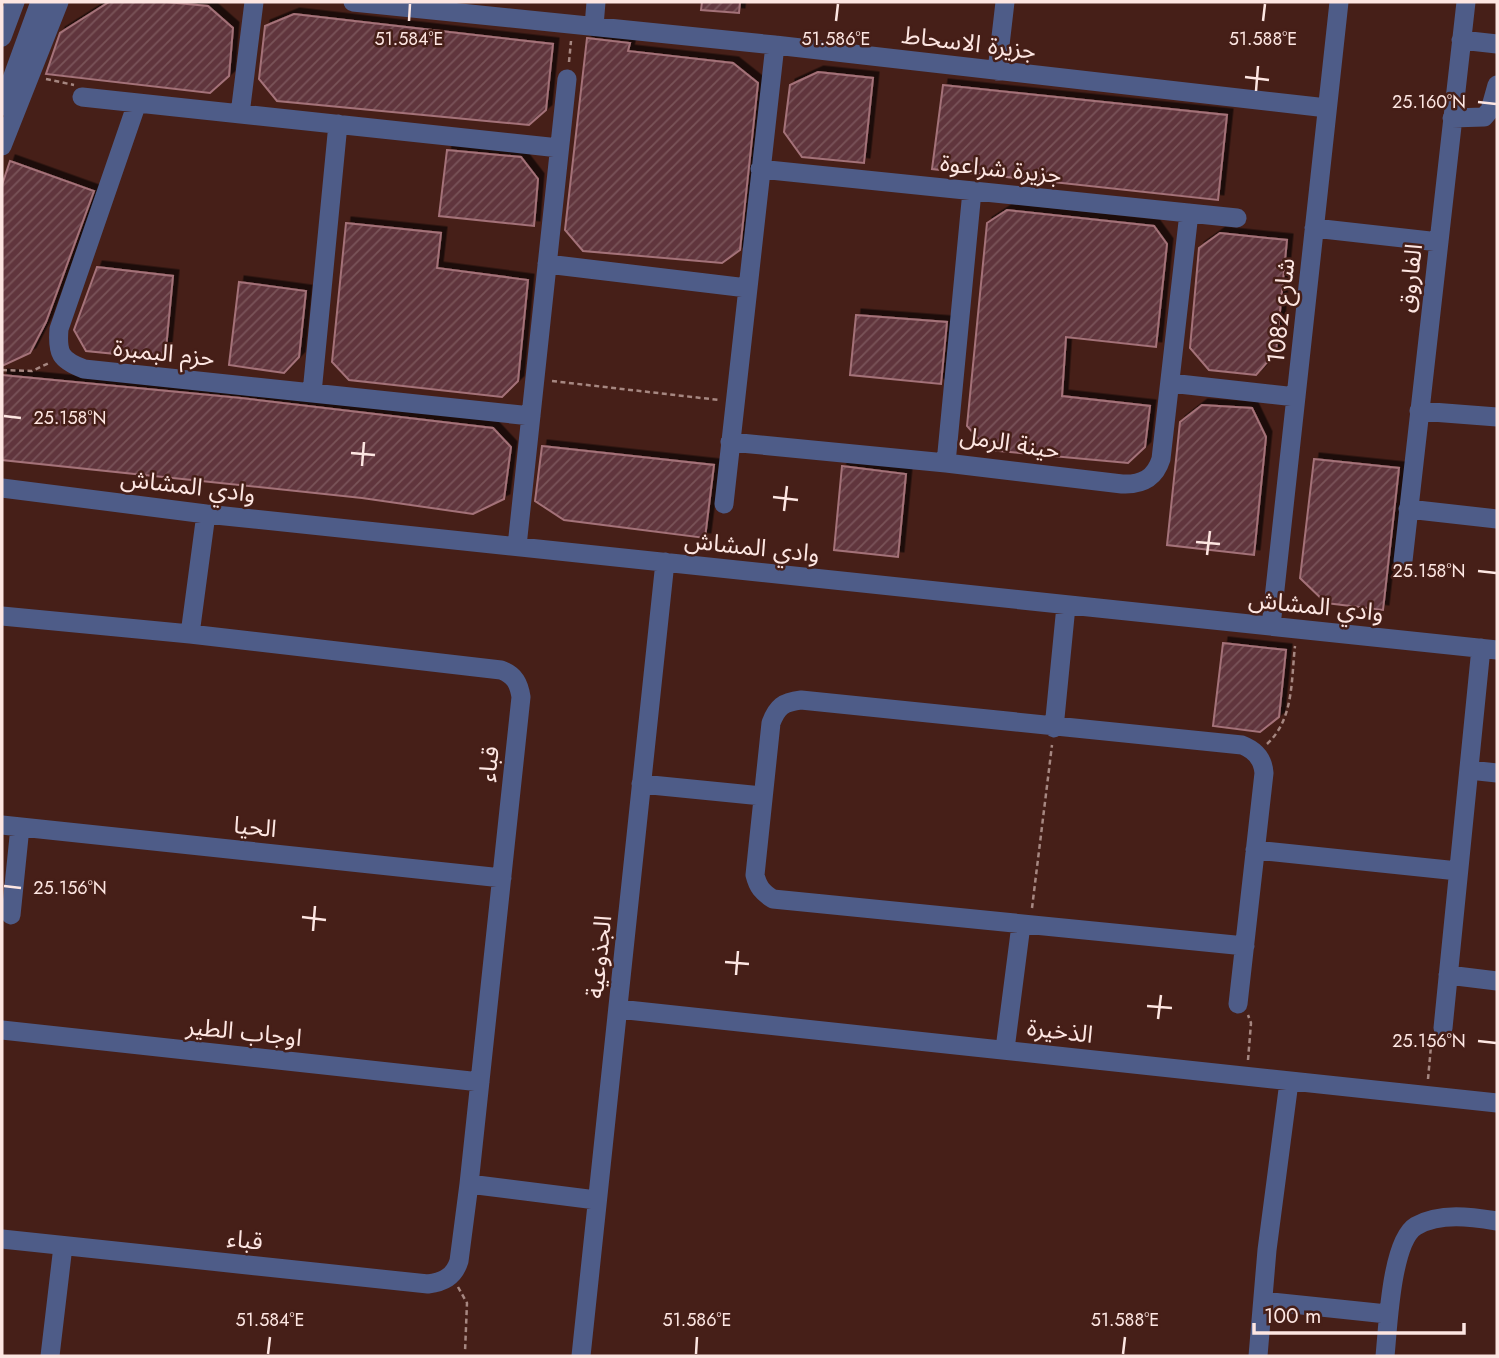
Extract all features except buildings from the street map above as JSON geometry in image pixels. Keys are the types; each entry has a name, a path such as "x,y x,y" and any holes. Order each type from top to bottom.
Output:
{"street":[{"path":"2,37 15,2"},
{"path":"2,106 40,2"},
{"path":"2,146 59,2"},
{"path":"240,114 254,2"},
{"name":"جزيرة الاسحاط","path":"353,2 594,26 1328,108"},
{"path":"594,26 596,2"},
{"path":"997,71 1004,2"},
{"name":"شارع 1082","path":"1271,626 1339,2"},
{"name":"الفاروق","path":"1403,561 1466,2"},
{"path":"21,53 50,27"},
{"path":"1461,40 1497,44"},
{"path":"724,504 775,46"},
{"path":"517,546 567,79"},
{"path":"1452,118 1484,117 1490,110 1497,85"},
{"path":"82,97 559,148"},
{"path":"61,355 58,347 59,329 137,103"},
{"path":"312,393 338,124"},
{"name":"جزيرة شراعوة","path":"760,169 1237,218"},
{"name":"حينة الرمل","path":"972,191 946,463 1122,484 1140,483 1154,473 1161,459 1189,213"},
{"path":"1314,228 1438,242"},
{"path":"547,264 747,288"},
{"name":"حزم البمبرة","path":"61,355 70,364 83,369 531,416"},
{"path":"1170,383 1296,397"},
{"path":"1419,411 1497,417"},
{"path":"730,442 946,463"},
{"name":"وادي المشاش","path":"2,488 206,514 1489,649"},
{"path":"1408,509 1497,519"},
{"path":"190,634 206,514"},
{"name":"الجذوعية","path":"581,1356 665,562"},
{"path":"1055,728 1066,606"},
{"name":"قباء","path":"2,616 190,634 501,670 509,673 519,684 521,697 481,1082 457,1269 440,1282 428,1284 2,1239"},
{"path":"1443,1028 1469,770 1489,649"},
{"path":"1238,1004 1245,946 1264,773 1264,766 1251,748 800,701 789,701 775,711 771,723 762,796 755,875 758,886 773,899 1245,946"},
{"path":"1469,770 1497,773"},
{"path":"642,785 762,796"},
{"path":"10,915 11,826"},
{"name":"الحيا","path":"11,826 502,878"},
{"path":"1255,850 1458,872"},
{"path":"1006,1049 1025,925"},
{"path":"1448,975 1497,981"},
{"name":"الذخيرة","path":"618,1009 1497,1103"},
{"name":"اوجاب الطير","path":"2,1030 481,1082"},
{"path":"1258,1356 1267,1250 1289,1082"},
{"path":"469,1184 596,1200"},
{"path":"1385,1356 1388,1314 1402,1244 1414,1226 1432,1220 1462,1216 1497,1221"},
{"path":"50,1356 63,1245"},
{"path":"1263,1301 1388,1314"}],"path":[{"path":"567,79 573,24"},
{"path":"27,86 37,88 41,79 61,81 77,87 82,97"},
{"path":"2,370 32,371 46,366 61,355"},
{"path":"535,379 734,401"},
{"path":"1257,754 1283,725 1288,710 1297,628"},
{"path":"1025,925 1055,728"},
{"path":"1238,1004 1251,1019 1247,1077"},
{"path":"1426,1096 1432,1046 1443,1028"},
{"path":"450,1276 467,1303 465,1352"}]}
